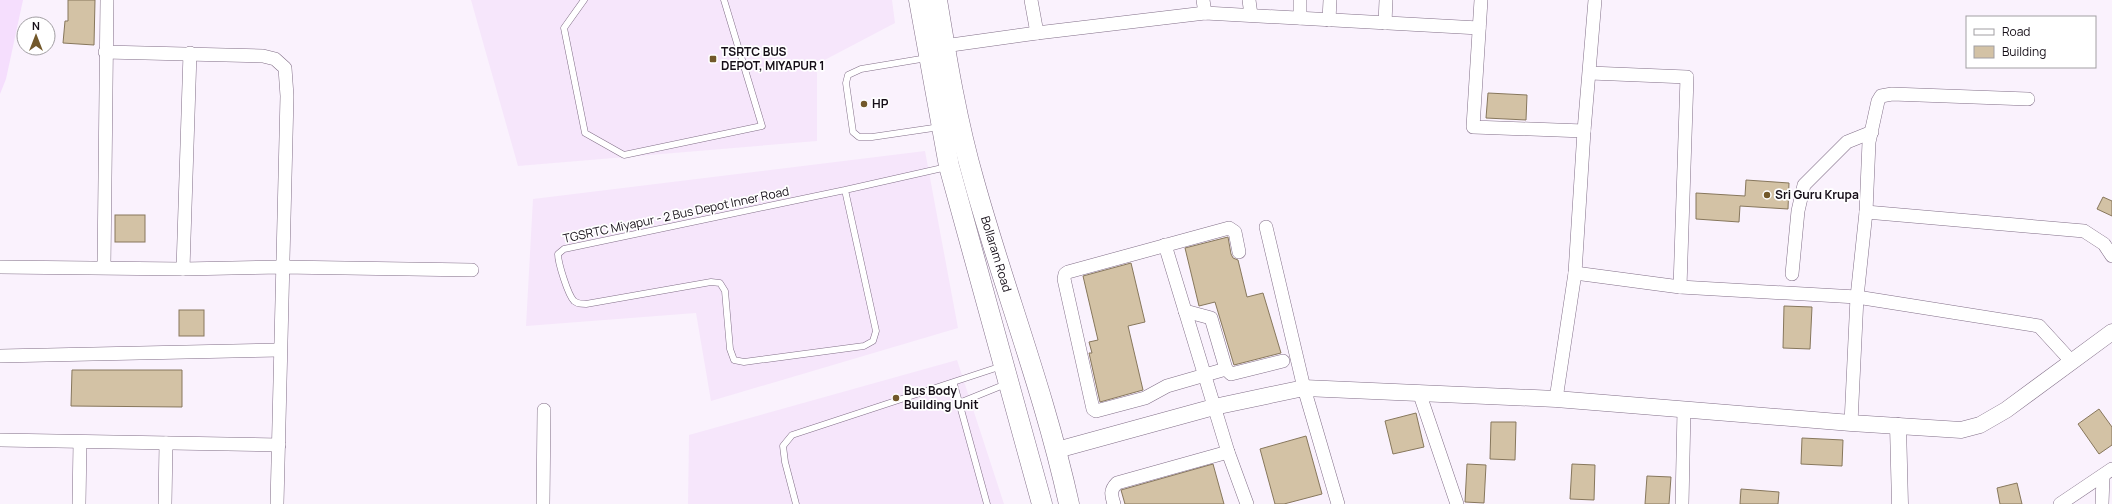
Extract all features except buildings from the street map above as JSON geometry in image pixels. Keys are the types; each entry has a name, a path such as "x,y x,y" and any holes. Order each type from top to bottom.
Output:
{"main road":[{"name":"Bollaram Road","path":"919,0 959,123 973,181 1057,450 1069,504"},
{"name":"Bollaram Road","path":"937,0 937,52 942,127 949,166 1042,504"}],"street":[{"path":"104,267 105,52 107,0"},
{"path":"1031,0 1037,33"},
{"path":"1249,0 1251,15"},
{"path":"1300,0 1300,18"},
{"path":"1329,20 1330,0"},
{"path":"1385,23 1386,0"},
{"path":"1481,0 1473,127 1584,131"},
{"path":"1556,399 1575,273 1584,131 1595,0"},
{"path":"937,52 1037,33 1204,6 1251,15 1479,28"},
{"path":"105,52 263,56 275,59 285,68 287,96 277,504"},
{"path":"183,269 189,54"},
{"path":"1590,73 1687,77 1680,287"},
{"path":"1851,423 1857,297 1866,212 1869,142 1878,100 1884,95 2028,99"},
{"path":"1792,274 1798,211 1804,185 1847,142 1872,132"},
{"path":"1866,212 2084,231 2104,244 2112,256"},
{"path":"1266,227 1304,388 1338,504"},
{"path":"1226,369 1167,386 1145,398 1100,412 1093,409 1064,279 1065,274 1229,228 1235,232 1239,252"},
{"path":"1165,245 1228,452 1247,504"},
{"path":"0,267 183,269 282,267 472,270"},
{"path":"1575,273 1680,287 1857,297 2039,326 2072,362"},
{"path":"1185,311 1211,318 1226,369 1231,374 1283,361"},
{"path":"1057,450 1214,407 1304,388 1556,399 1851,423 1961,430 1980,425 2006,410 2112,332"},
{"path":"0,356 280,350"},
{"path":"1419,392 1457,504"},
{"path":"543,504 544,410"},
{"path":"1682,504 1684,410"},
{"path":"1898,426 1900,504"},
{"path":"0,440 279,445"},
{"path":"79,504 80,442"},
{"path":"165,504 166,443"},
{"path":"1114,504 1111,494 1112,487 1117,483 1228,452"},
{"path":"2060,504 2107,473"},
{"path":"2102,504 2107,473"}],"lane":[{"path":"584,0 564,28 586,133 624,155 762,126 724,0"},
{"path":"937,52 861,69 848,75 846,83 853,132 859,137 872,137 942,127"},
{"name":"TGSRTC Miyapur - 2 Bus Depot Inner Road","path":"845,190 876,331 873,341 864,346 744,362 734,360 730,349 725,291 720,284 711,282 578,304 572,299 558,261 558,254 564,249 845,190 949,166"},
{"path":"796,504 785,462 783,446 792,435 954,384 1007,374"},
{"path":"959,403 1007,374"},
{"path":"954,384 987,504"}],"shaded area":[{"path":"0,0 23,0 20,16 16,16 16,33 6,79 0,94"},
{"path":"471,0 892,0 895,23 817,64 817,141 518,166"},
{"path":"925,151 958,328 711,401 696,313 526,326 533,199"},
{"name":"Bus Body Building Unit","path":"957,360 1004,504 688,504 689,435"}],"place":[{"name":"TSRTC BUS DEPOT, MIYAPUR 1","path":"713,59"},
{"name":"HP","path":"864,104"},
{"name":"Sri Guru Krupa","path":"1767,195"},
{"name":"Bus Body Building Unit","path":"896,398"}]}
